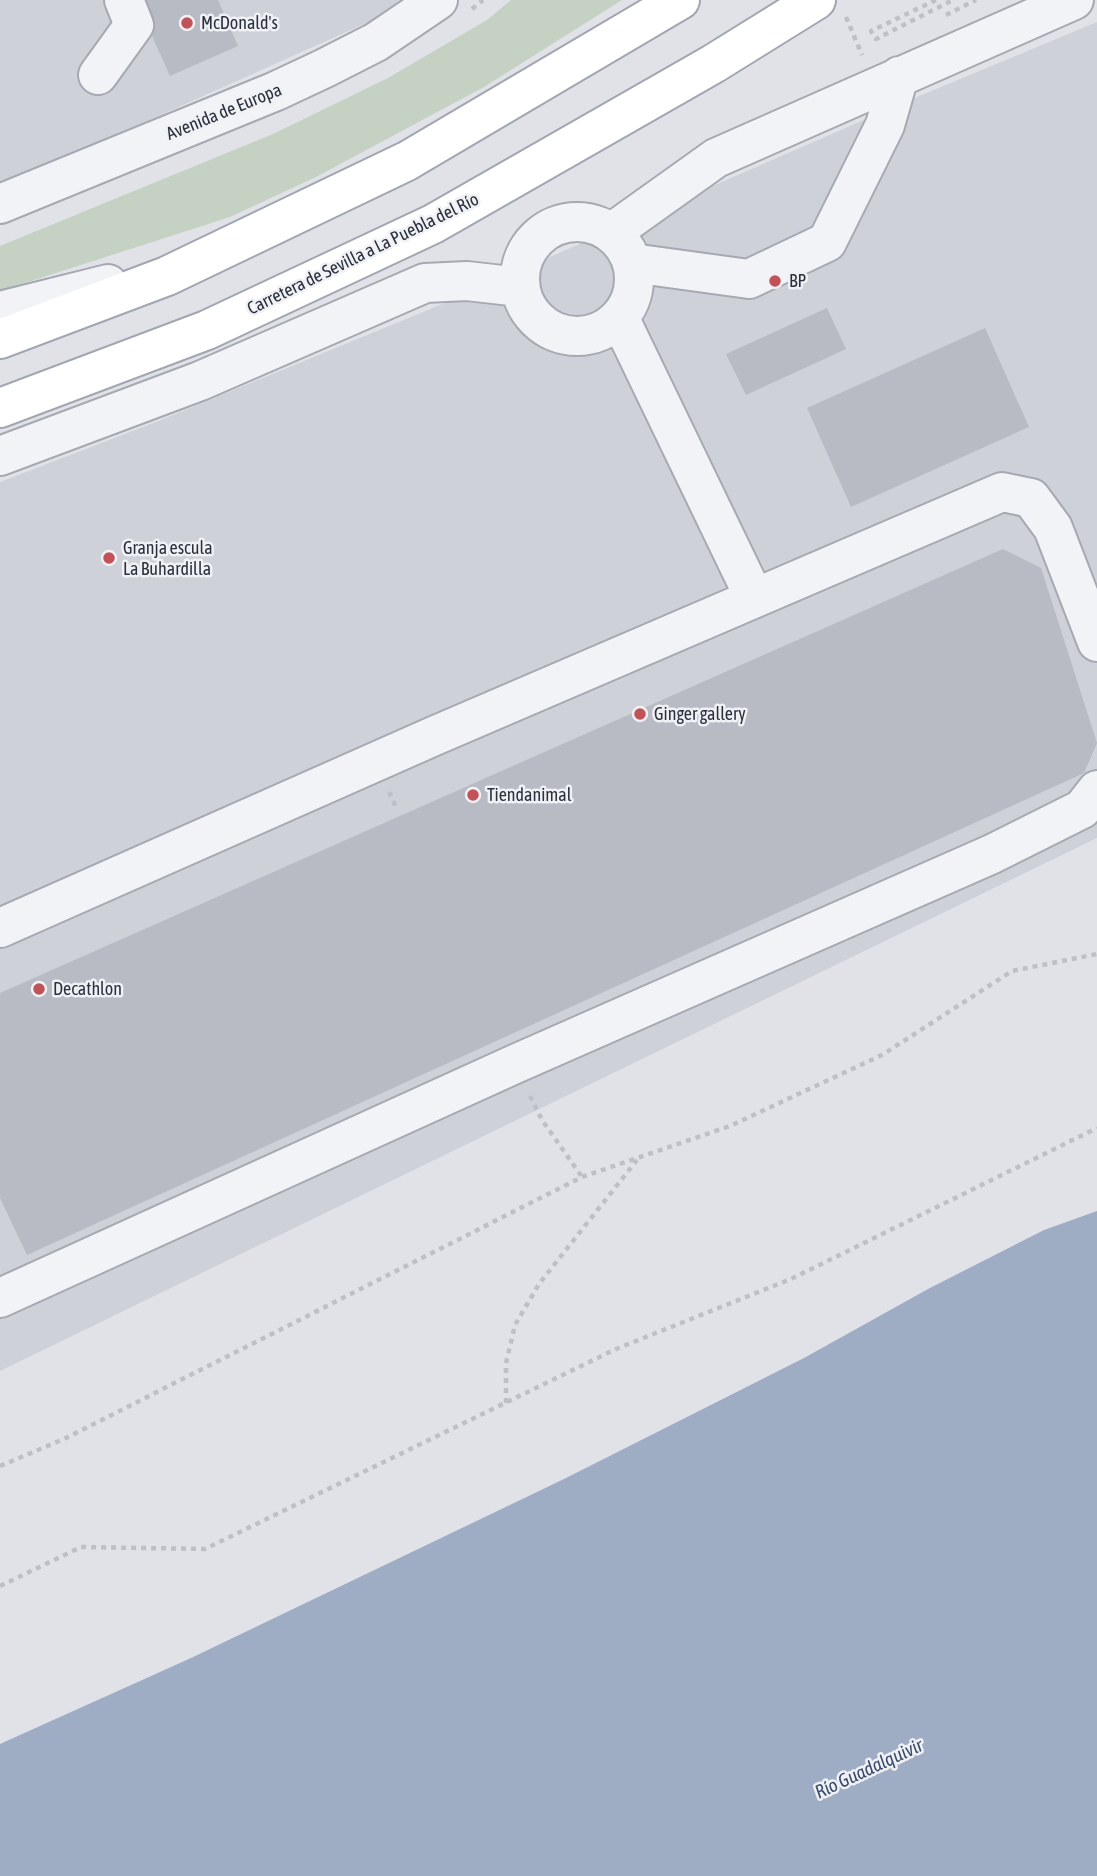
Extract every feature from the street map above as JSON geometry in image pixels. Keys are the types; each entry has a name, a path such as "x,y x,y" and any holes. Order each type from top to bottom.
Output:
{"main road":[{"path":"0,339 167,276 407,161 680,0"},
{"name":"Carretera de Sevilla a La Puebla del Río","path":"0,408 207,330 433,224 713,64 830,5"}],"street":[{"path":"98,75 134,25 124,0"},
{"name":"Avenida de Europa","path":"0,204 315,73 376,42 438,0"},
{"path":"621,248 716,158 886,63 1074,0"},
{"path":"621,248 634,282 630,302 620,319 598,333 578,337 559,334 538,322 526,306 520,287 521,264 530,246 544,232 573,222 593,225 621,248 749,279 827,242 885,125 886,63"},
{"path":"0,312 208,258"},
{"path":"0,456 200,381 425,284 467,281 520,287"},
{"path":"620,319 754,597"},
{"path":"0,928 375,761 1002,492 1031,498 1053,528 1097,642"},
{"path":"0,1298 515,1064 992,854 1082,809 1097,790"}],"path":[{"path":"936,0 872,30 876,39 953,0"},
{"path":"941,17 976,0"},
{"path":"830,5 861,56 886,63"},
{"path":"0,1466 64,1440 582,1177 730,1126 882,1055 1012,971 1097,954"},
{"path":"515,1064 542,1120 582,1177"},
{"path":"0,1586 81,1547 205,1549 616,1349 791,1279 1097,1128"},
{"path":"506,1404 506,1363 515,1325 538,1284 637,1159"}],"shaded area":[{"path":"0,0 406,0 391,12 0,187"},
{"path":"1097,22 1097,838 0,1371 0,482 156,422 440,305 905,102"}],"green space":[{"path":"511,0 622,0 484,87 316,177 230,217 0,291 0,246 273,134 388,78 487,20"}],"water":[{"name":"Río Guadalquivir","path":"1097,1211 1097,1876 0,1876 0,1744 191,1658 564,1479 804,1358 928,1289 1044,1230"}],"building":[{"name":"McDonald's","path":"136,0 218,0 238,46 170,76"},
{"path":"827,308 846,349 746,395 726,354"},
{"path":"985,328 1029,427 851,507 807,408"},
{"path":"1003,549 1041,568 1097,743 1084,773 27,1255 0,1198 0,993"}],"place":[{"name":"McDonald's","path":"187,23"},
{"name":"BP","path":"775,281"},
{"name":"Granja escula La Buhardilla","path":"109,558"},
{"name":"Ginger gallery","path":"640,714"},
{"name":"Tiendanimal","path":"473,795"},
{"name":"Decathlon","path":"39,989"}]}
